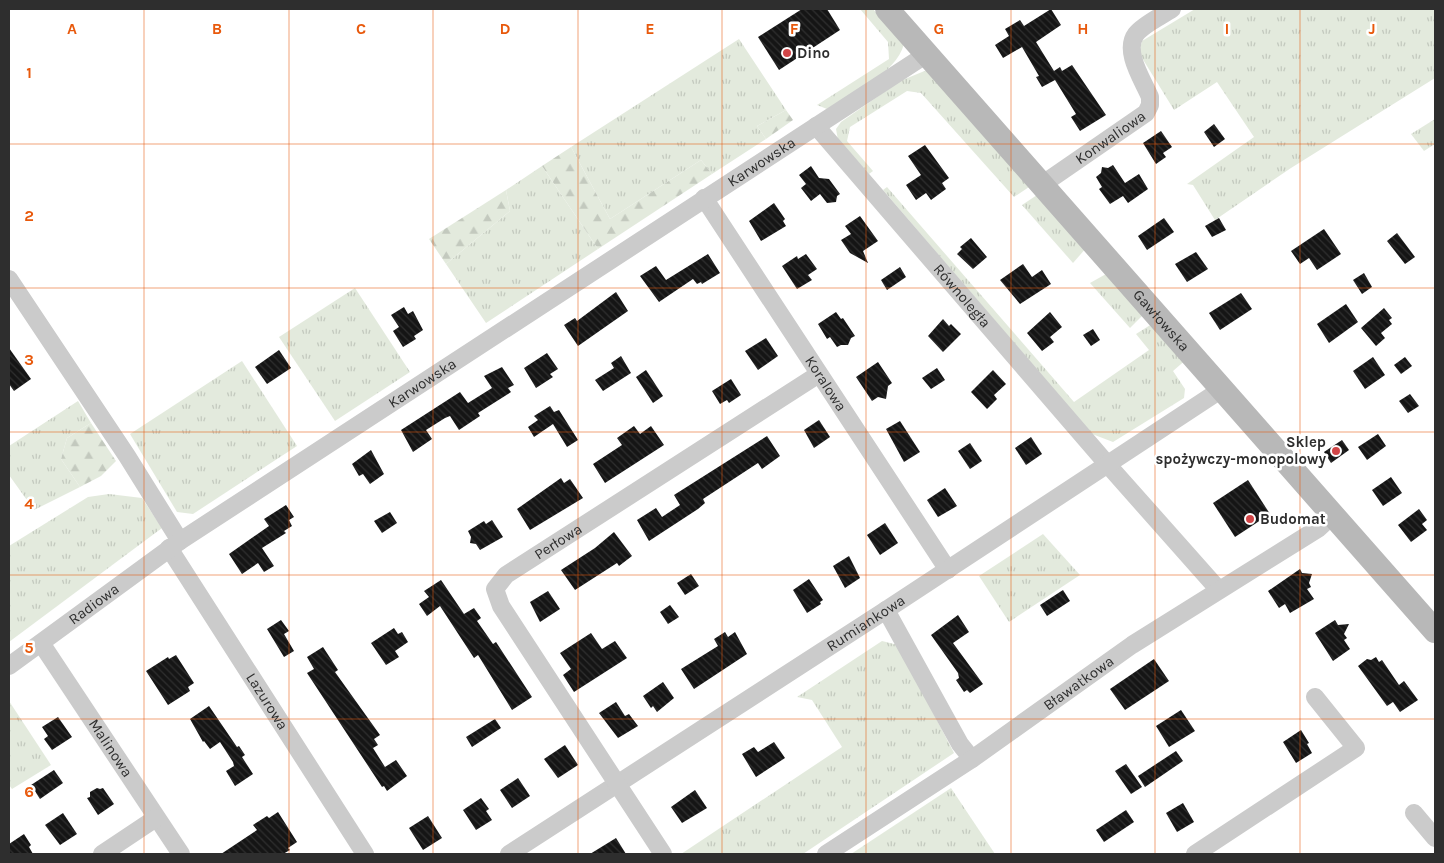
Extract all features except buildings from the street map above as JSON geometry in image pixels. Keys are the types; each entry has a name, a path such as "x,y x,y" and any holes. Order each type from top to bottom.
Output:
{"street":[{"name":"Gawłowska","path":"887,9 1435,631"},
{"name":"Konwaliowa","path":"1042,184 1146,113 1150,105 1150,97 1131,52 1133,41 1136,33 1172,9"},
{"name":"Karwowska","path":"175,545 927,54"},
{"name":"Równoległa","path":"816,126 1108,466 1218,590"},
{"name":"Koralowa","path":"704,198 948,570"},
{"path":"9,279 127,456 175,545"},
{"name":"Perłowa","path":"618,784 500,606 495,593 497,584 506,575 819,374"},
{"name":"Rumiankowa","path":"509,854 1108,466 1222,389"},
{"name":"Bławatkowa","path":"826,854 972,759 1132,645 1318,528 1333,516"},
{"name":"Radiowa","path":"9,666 175,545"},
{"name":"Lazurowa","path":"175,545 365,854"},
{"path":"886,610 960,744 972,759"},
{"name":"Malinowa","path":"41,643 181,854"},
{"path":"1195,854 1356,748 1315,698"},
{"path":"618,784 663,854"},
{"path":"1414,813 1435,838"},
{"path":"102,854 156,818"}],"green space":[{"path":"860,9 873,9 904,44 892,65 883,74 827,109 817,105 889,59 888,42"},
{"path":"1195,9 1435,9 1435,78 1291,168 1215,220 1193,185 1187,184 1254,137 1217,82 1174,110 1139,53 1142,41"},
{"path":"739,39 786,110 757,126 766,139 712,174 701,160 610,219 571,147"},
{"path":"927,70 1032,185 1014,197 921,93 907,91 850,127 847,141 873,171 869,174 838,140 836,129 841,122 900,81"},
{"path":"786,110 793,120 766,139 757,126"},
{"path":"1435,119 1435,144 1424,151 1411,134"},
{"path":"571,147 610,219 701,160 712,174 598,249 542,166"},
{"path":"542,166 598,249 486,323 446,264 510,211 506,190"},
{"path":"887,187 1074,402 1149,350 1136,334 1155,322 1188,358 1173,371 1185,389 1184,398 1113,442 1092,434 883,190"},
{"path":"506,190 510,211 446,264 429,239"},
{"path":"1040,193 1087,247 1073,263 1022,205"},
{"path":"1106,274 1145,313 1130,328 1090,283"},
{"path":"355,288 410,372 335,421 279,337"},
{"path":"242,361 297,446 193,514 177,512 130,434"},
{"path":"78,401 91,423 67,438 61,459 80,487 34,510 9,475 9,446"},
{"path":"91,423 116,461 101,476 80,487 61,459 67,438"},
{"path":"109,494 142,498 162,528 9,642 9,546 88,497"},
{"path":"1043,534 1080,575 1009,622 979,576"},
{"path":"882,641 898,645 954,753 803,854 681,854 842,747 812,700 797,697"},
{"path":"9,701 51,765 12,789 9,785"},
{"path":"951,788 995,854 851,854"}],"place":[{"name":"Dino","path":"787,53"},
{"name":"Sklep spożywczy-monopolowy","path":"1336,451"},
{"name":"Budomat","path":"1250,519"}]}
